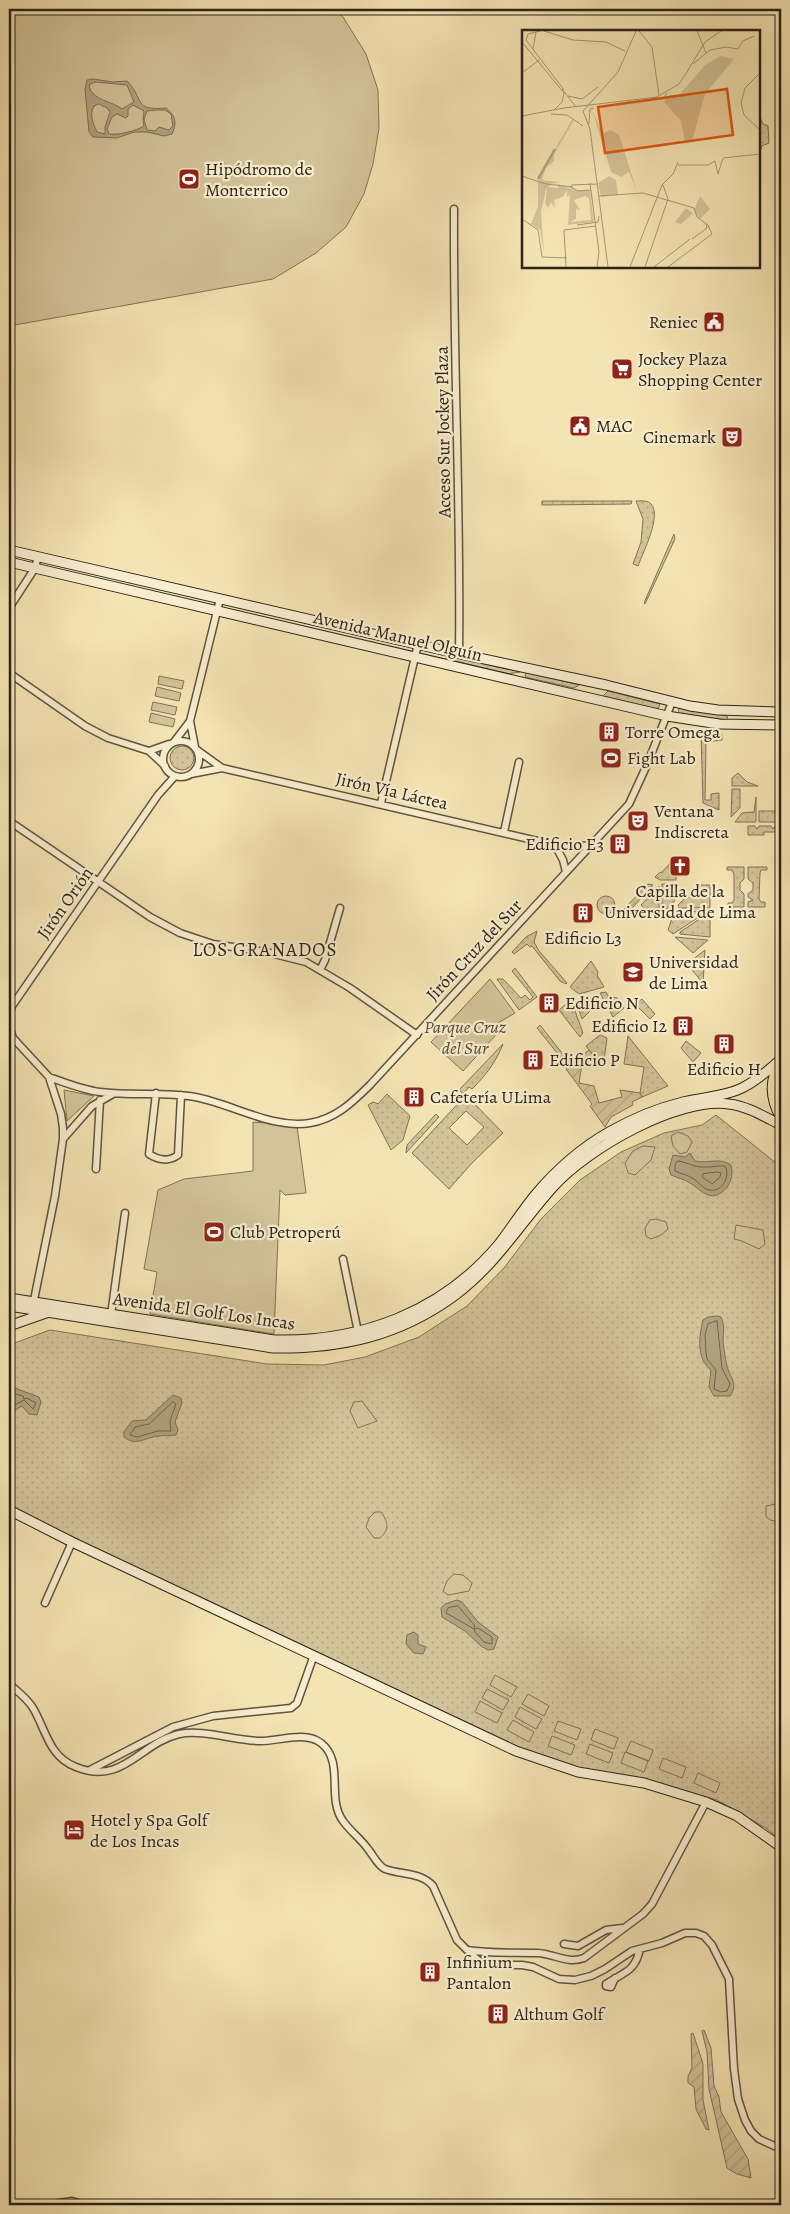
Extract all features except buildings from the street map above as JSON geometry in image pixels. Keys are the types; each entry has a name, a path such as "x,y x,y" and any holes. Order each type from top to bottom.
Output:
{"main road":[{"path":"781,1059 772,1081 775,1106 781,1117"}],"street":[{"name":"Acceso Sur Jockey Plaza","path":"454,209 456,387 460,502 459,654"},
{"name":"Avenida Manuel Olguín","path":"9,550 459,654 606,685 672,702 706,709 781,712"},
{"path":"9,608 35,568 38,556"},
{"name":"Avenida Manuel Olguín","path":"9,562 667,716 719,724 781,725"},
{"path":"165,766 163,756 190,721 220,599"},
{"path":"381,803 418,644"},
{"path":"439,662 442,650"},
{"path":"9,673 85,726 108,738 149,751 175,776 188,775 197,767 199,762 190,721"},
{"name":"Jirón Cruz del Sur","path":"49,1077 81,1088 114,1093 156,1093 203,1099 294,1124 327,1118 347,1107 417,1035 632,799 672,702"},
{"path":"149,751 173,743 188,742 196,749"},
{"name":"Jirón Vía Láctea","path":"196,749 222,768 381,803 555,845 572,847 591,845"},
{"path":"504,832 519,762"},
{"name":"Jirón Vía Láctea","path":"188,775 222,768"},
{"name":"Jirón Orión","path":"33,1306 55,1196 63,1139 61,1114 49,1077 13,1038 9,1026 9,1016 12,1006 98,881 158,795 175,776"},
{"path":"9,820 150,916 180,933 213,944 266,952 306,962 350,988 417,1035"},
{"path":"555,845 564,860 566,872"},
{"path":"320,970 325,960 340,908"},
{"name":"Avenida El Golf Los Incas","path":"9,1306 33,1306 111,1315 274,1340 315,1340 358,1332 401,1318 450,1289 465,1277 498,1244 550,1179 578,1153 609,1132 658,1110 741,1088 781,1059"},
{"name":"Jirón Cruz del Sur","path":"63,1139 92,1106 114,1093"},
{"path":"156,1093 149,1154 156,1159 172,1159 178,1155 181,1095"},
{"path":"96,1169 100,1100"},
{"name":"Avenida El Golf Los Incas","path":"9,1298 49,1312 273,1348 314,1348 363,1340 405,1325 455,1295 491,1264 537,1206 564,1176 583,1159 613,1139 669,1114 723,1103 746,1109 781,1125"},
{"path":"111,1315 126,1213"},
{"path":"343,1259 358,1332"},
{"path":"26,1319 31,1314 33,1306"},
{"path":"9,1326 49,1312"},
{"path":"9,1510 72,1542 538,1760 578,1772 644,1783 706,1802 738,1816 781,1847"},
{"path":"45,1603 72,1542"},
{"path":"90,1770 173,1727 213,1716 291,1708 297,1703 314,1655"},
{"path":"9,1684 32,1706 51,1747 63,1760 77,1768 100,1772 114,1770 128,1764 161,1740 187,1733 264,1742 302,1738 310,1738 320,1742 328,1751 333,1766 335,1802 342,1821 360,1839 383,1868 428,1880 433,1886 458,1940 482,1963 522,1965 532,1967 559,1979 575,1980 605,1970 627,1954 640,1949 685,1934 696,1933 704,1936 712,1945 729,1979 734,2070 738,2099 745,2120 751,2131 759,2138 781,2149"},
{"path":"467,1950 492,1954 541,1954 575,1962 596,1950 643,1914 652,1904 706,1802"},
{"path":"564,1944 578,1946 606,1930 624,1928"},
{"path":"615,1978 631,1970 638,1959 640,1949"},
{"path":"46,2205 72,2201 85,2205"}],"green space":[{"name":"Hipódromo de Monterrico","path":"9,9 335,9 343,17 366,54 378,90 379,128 373,164 364,194 346,227 316,253 273,279 9,326"},
{"path":"760,117 763,124 768,126 769,143 762,146 760,152"},
{"path":"542,501 632,501 631,504 542,505"},
{"path":"636,501 650,503 654,510 653,525 638,566 633,564 641,542 643,519"},
{"path":"674,534 675,539 645,604 644,603"},
{"path":"447,654 520,672 508,674 446,659"},
{"path":"526,672 579,685 574,688 525,677"},
{"path":"159,676 184,681 182,689 158,684"},
{"path":"157,687 181,693 179,701 155,696"},
{"path":"608,691 660,704 658,709 603,696"},
{"path":"153,702 177,707 175,715 151,710"},
{"path":"679,708 727,716 728,720 678,714"},
{"path":"151,713 175,719 173,727 149,722"},
{"path":"701,732 722,735 722,740 706,742 705,800 711,800 711,794 719,793 719,810 703,803"},
{"path":"182,746 191,749 194,758 191,767 182,770 173,767 170,758 173,749"},
{"path":"738,773 747,782 758,786 732,786 732,778"},
{"path":"732,789 740,789 740,808 731,817"},
{"path":"756,797 756,822 735,822 742,813 754,812"},
{"path":"759,811 778,811 778,822 759,822"},
{"path":"748,826 755,826 757,829 759,826 771,826 773,829 775,826 778,826 778,834 776,832 764,832 764,835 748,835"},
{"path":"676,857 676,880 660,880 655,877 662,872"},
{"path":"727,867 744,867 744,879 740,883 740,890 744,894 744,907 728,907 728,903 732,903 734,900 734,874 732,870 727,870"},
{"path":"748,867 767,867 767,870 761,870 760,873 759,899 761,902 765,902 765,907 748,907 748,902 753,900 748,897 748,894 753,890 753,883 748,879"},
{"path":"648,884 653,885 625,916 621,912"},
{"path":"662,884 679,884 673,905 669,909 662,908"},
{"path":"699,885 710,885 710,908 679,908 678,905"},
{"path":"659,886 659,909 647,911 641,905"},
{"path":"606,896 612,899 615,905 612,911 606,914 600,911 597,905 600,899"},
{"path":"704,911 705,913 673,934 668,930 674,912"},
{"path":"710,912 710,937 680,934 680,932"},
{"path":"537,931 534,942 566,984 560,981 532,946 530,947 527,944 514,954 512,952 526,937"},
{"path":"675,937 708,940 693,953"},
{"path":"705,950 703,983 687,964"},
{"path":"591,961 604,987 579,994 570,987"},
{"path":"515,968 537,997 519,1010 497,979 503,979 521,998 525,995 530,1000 533,997 512,971"},
{"name":"Parque Cruz del Sur","path":"490,979 515,1013 491,1027 495,1036 463,1071 431,1042"},
{"path":"606,992 608,996 617,998 624,1008 613,1017 600,993"},
{"path":"583,999 591,1010 582,1019 576,1002"},
{"path":"642,999 655,1014 650,1019 635,1004"},
{"path":"571,1000 583,1033 580,1037 559,1010"},
{"path":"540,1025 569,1062 566,1064 537,1028"},
{"path":"600,1035 607,1038 604,1061 597,1060 586,1046"},
{"path":"628,1036 668,1086 642,1097 640,1093 644,1067 624,1064"},
{"path":"686,1041 701,1053 693,1062 681,1048"},
{"path":"503,1044 486,1073 472,1089 469,1087 463,1094 459,1090"},
{"path":"589,1050 597,1060 583,1058 579,1083 594,1086 599,1103 622,1097 620,1090 640,1093 642,1097 632,1102 633,1105 611,1117 605,1127 590,1106 592,1104 566,1069"},
{"path":"64,1090 94,1096 67,1121"},
{"path":"387,1094 410,1116 403,1140 391,1150 368,1105 373,1102 378,1104"},
{"path":"466,1095 503,1133 449,1189 412,1153","holes":["466,1111 484,1127 467,1145 449,1128"]},
{"path":"436,1114 439,1117 406,1153 407,1145"},
{"path":"716,1115 781,1167 781,1841 766,1828 717,1800 647,1781 593,1773 537,1757 9,1508 9,1345 50,1330 267,1364 324,1365 365,1357 419,1337 467,1306 504,1268 541,1219 580,1180 621,1152 664,1133 702,1125"},
{"name":"Club Petroperú","path":"253,1122 297,1126 306,1193 285,1195 280,1190 274,1334 150,1314 157,1272 144,1269 158,1190 184,1179 253,1171"},
{"path":"678,1132 688,1136 692,1142 687,1152 680,1154 673,1146 671,1136"},
{"path":"643,1146 655,1147 651,1160 635,1175 628,1173 625,1163 633,1151"},
{"path":"656,1219 666,1222 668,1229 661,1235 651,1239 646,1236 645,1228 650,1220"},
{"path":"736,1225 763,1230 765,1244 759,1249 734,1239"},
{"path":"362,1401 377,1421 358,1428 350,1411 354,1402"},
{"path":"781,1503 781,1522 770,1520 766,1516 766,1506"},
{"path":"375,1512 381,1512 387,1525 385,1532 380,1538 374,1538 366,1527 369,1518"},
{"path":"454,1574 463,1575 472,1583 469,1591 448,1595 443,1591 447,1581"},
{"path":"495,1675 517,1687 511,1697 490,1685"},
{"path":"487,1689 509,1700 503,1710 482,1698"},
{"path":"528,1694 549,1706 544,1716 522,1704"},
{"path":"480,1701 502,1713 497,1723 475,1712"},
{"path":"520,1707 542,1719 536,1729 515,1717"},
{"path":"513,1720 534,1732 529,1742 507,1730"},
{"path":"558,1721 581,1729 577,1740 554,1731"},
{"path":"595,1729 618,1738 614,1749 591,1740"},
{"path":"552,1736 575,1745 571,1755 548,1746"},
{"path":"631,1741 653,1750 649,1761 626,1752"},
{"path":"590,1744 613,1753 609,1763 586,1754"},
{"path":"625,1752 648,1761 644,1772 621,1763"},
{"path":"663,1758 686,1767 682,1778 659,1769"},
{"path":"698,1773 720,1783 716,1793 694,1783"},
{"path":"704,2030 711,2048 714,2086 719,2097 721,2112 748,2159 751,2178 737,2174 727,2168 709,2089 707,2052 702,2031"},
{"path":"693,2033 703,2064 703,2100 709,2130 706,2129 696,2109 694,2087 688,2083 688,2076 692,2068 691,2034"}],"water":[{"path":"87,80 127,81 143,106 148,108 166,108 172,114 175,126 172,134 164,136 147,132 134,132 117,138 93,137 89,132 85,89","holes":["95,82 127,85 134,102 122,109 91,92 90,84","99,104 110,112 105,127 105,134 97,132 94,125 92,116 94,106","133,105 144,111 144,126 137,130 109,134 107,129 112,117 117,114 126,118 128,116 128,109","165,110 171,114 173,126 169,130 159,127 155,131 147,130 144,119 147,111"]},
{"path":"690,1153 695,1161 722,1161 731,1165 731,1179 722,1192 717,1195 708,1195 688,1182 671,1175 669,1169 673,1155 685,1157"},
{"path":"708,1317 721,1317 723,1323 726,1360 734,1384 733,1392 730,1396 714,1396 709,1387 711,1370 703,1360 700,1347 700,1333 703,1320"},
{"path":"9,1386 39,1397 41,1402 37,1415 29,1414 22,1406 9,1414"},
{"path":"173,1395 181,1398 182,1403 175,1422 178,1430 176,1435 154,1437 141,1441 128,1440 124,1437 124,1432 132,1421 146,1420"},
{"path":"457,1600 462,1602 478,1622 498,1637 494,1649 488,1650 481,1646 465,1631 442,1617 441,1608 445,1604"},
{"path":"414,1632 418,1635 418,1644 426,1647 423,1654 414,1653 406,1644 407,1635"}],"place":[{"name":"Hipódromo de Monterrico","path":"189,179"},
{"name":"Reniec","path":"714,322"},
{"name":"Jockey Plaza Shopping Center","path":"622,369"},
{"name":"MAC","path":"580,426"},
{"name":"Cinemark","path":"732,437"},
{"name":"Torre Omega","path":"609,732"},
{"name":"Fight Lab","path":"611,758"},
{"name":"Ventana Indiscreta","path":"638,821"},
{"name":"Edificio E3","path":"620,844"},
{"name":"Capilla de la Universidad de Lima","path":"680,866"},
{"name":"Edificio L3","path":"583,913"},
{"name":"Universidad de Lima","path":"633,972"},
{"name":"Edificio N","path":"549,1003"},
{"name":"Edificio I2","path":"683,1026"},
{"name":"Edificio H","path":"724,1044"},
{"name":"Edificio P","path":"533,1060"},
{"name":"Cafetería ULima","path":"414,1097"},
{"name":"Club Petroperú","path":"214,1232"},
{"name":"Hotel y Spa Golf de Los Incas","path":"74,1830"},
{"name":"Infinium Pantalon","path":"430,1972"},
{"name":"Althum Golf","path":"498,2014"}],"district":[{"name":"LOS GRANADOS","path":"265,950"}]}
